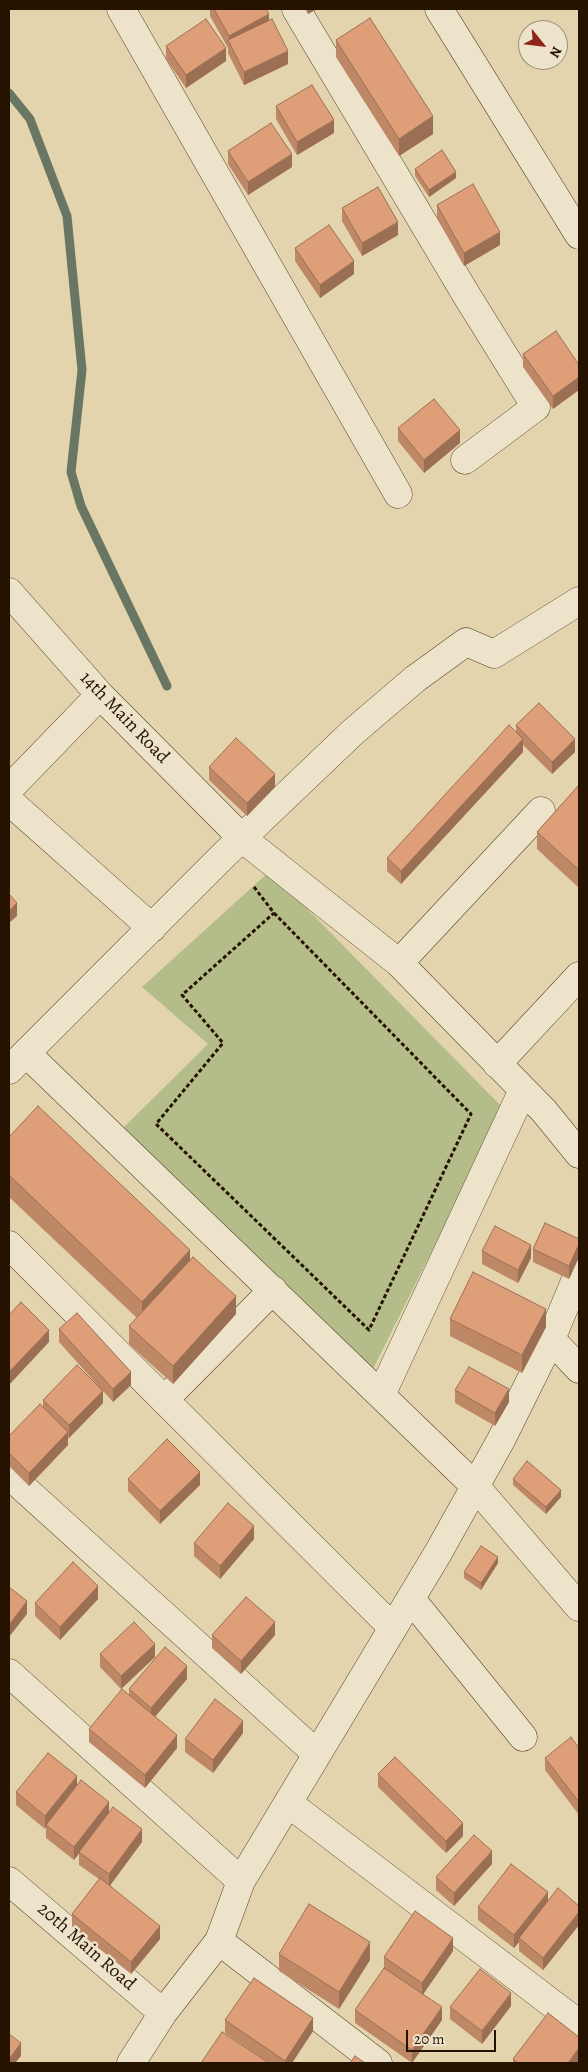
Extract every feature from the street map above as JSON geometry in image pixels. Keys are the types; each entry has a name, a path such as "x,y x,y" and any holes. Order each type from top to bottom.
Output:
{"street":[{"path":"121,9 398,494"},
{"path":"296,9 467,296 536,407 465,460"},
{"path":"439,9 579,235"},
{"name":"14th Main Road","path":"9,592 100,696 244,839 399,963 523,1090 579,1154"},
{"path":"579,601 494,654 466,642 415,679 353,732 244,839 226,853 18,1061 273,1290 475,1486 579,1607"},
{"path":"9,789 100,696"},
{"path":"9,801 152,928"},
{"path":"399,963 541,811"},
{"path":"497,1064 579,976"},
{"path":"381,1395 523,1090"},
{"path":"9,1245 393,1628"},
{"path":"144,2058 162,2013 219,1941 241,1881 411,1599 501,1440 551,1340 579,1272"},
{"path":"164,1400 273,1290"},
{"path":"551,1340 579,1369"},
{"path":"9,1475 317,1754"},
{"path":"411,1599 523,1736"},
{"path":"9,1673 241,1881"},
{"path":"288,1803 579,2024"},
{"name":"20th Main Road","path":"11,1889 162,2013"},
{"path":"219,1941 378,2063"}],"path":[{"path":"274,913 471,1114 369,1330 156,1124 223,1043 182,995 274,913"}],"green space":[{"path":"270,871 503,1108 373,1369 119,1132 208,1044 142,987"}],"building":[{"path":"214,9 266,9 269,14 229,36"},
{"path":"370,18 433,116 399,139 336,40"},
{"path":"206,19 226,48 186,75 166,46"},
{"path":"272,19 288,51 244,72 228,40"},
{"path":"312,85 334,120 297,142 276,106"},
{"path":"271,123 292,154 248,182 228,151"},
{"path":"442,150 456,172 429,190 415,169"},
{"path":"473,184 500,232 464,253 437,205"},
{"path":"378,187 398,222 362,243 342,208"},
{"path":"329,225 354,261 320,285 295,248"},
{"path":"556,331 579,365 579,377 553,396 523,354"},
{"path":"434,399 460,430 424,460 398,428"},
{"path":"539,703 575,739 552,762 516,725"},
{"path":"509,725 523,739 401,871 387,858"},
{"path":"236,738 275,774 247,803 209,767"},
{"path":"579,785 579,870 537,832"},
{"path":"9,894 17,903 9,911"},
{"path":"38,1106 190,1250 142,1302 9,1175 9,1137"},
{"path":"545,1223 579,1239 579,1244 569,1266 533,1249"},
{"path":"495,1226 531,1245 518,1270 482,1251"},
{"path":"193,1257 236,1296 173,1366 129,1326"},
{"path":"473,1272 546,1309 522,1355 450,1319"},
{"path":"21,1302 49,1330 9,1372 9,1315"},
{"path":"77,1313 131,1372 113,1389 59,1329"},
{"path":"77,1365 103,1391 69,1425 43,1400"},
{"path":"469,1367 509,1389 495,1413 455,1390"},
{"path":"40,1404 68,1432 29,1473 9,1453 9,1436"},
{"path":"167,1439 200,1472 160,1511 128,1479"},
{"path":"527,1461 561,1490 546,1507 513,1479"},
{"path":"228,1503 254,1526 220,1566 194,1543"},
{"path":"481,1546 498,1557 481,1583 464,1572"},
{"path":"73,1562 98,1586 60,1627 35,1603"},
{"path":"9,1587 27,1601 9,1625"},
{"path":"246,1597 275,1622 241,1661 212,1635"},
{"path":"134,1622 155,1644 121,1676 100,1654"},
{"path":"165,1647 187,1666 151,1708 129,1689"},
{"path":"122,1689 177,1735 145,1775 89,1729"},
{"path":"215,1699 243,1721 213,1760 185,1739"},
{"path":"571,1737 579,1748 579,1802 545,1758"},
{"path":"48,1753 77,1776 45,1816 16,1792"},
{"path":"395,1757 463,1823 446,1841 378,1774"},
{"path":"81,1780 109,1802 74,1847 46,1825"},
{"path":"113,1807 142,1829 109,1874 79,1852"},
{"path":"474,1835 492,1851 454,1893 436,1877"},
{"path":"511,1864 548,1892 514,1935 478,1907"},
{"path":"100,1878 160,1926 131,1962 72,1914"},
{"path":"558,1888 579,1906 579,1912 543,1958 519,1938"},
{"path":"309,1904 370,1942 339,1992 279,1954"},
{"path":"415,1911 453,1938 422,1983 384,1957"},
{"path":"384,1968 442,2007 412,2050 355,2010"},
{"path":"480,1969 511,1993 482,2031 450,2007"},
{"path":"254,1978 313,2018 285,2061 225,2020"},
{"path":"548,2013 579,2037 579,2048 568,2063 518,2063 513,2059"},
{"path":"222,2032 269,2063 201,2063"},
{"path":"9,2034 21,2043 9,2059"},
{"path":"355,2056 365,2063 350,2063"}],"waterway":[{"path":"9,93 30,119 67,216 82,370 71,472 81,506 167,686"}]}
